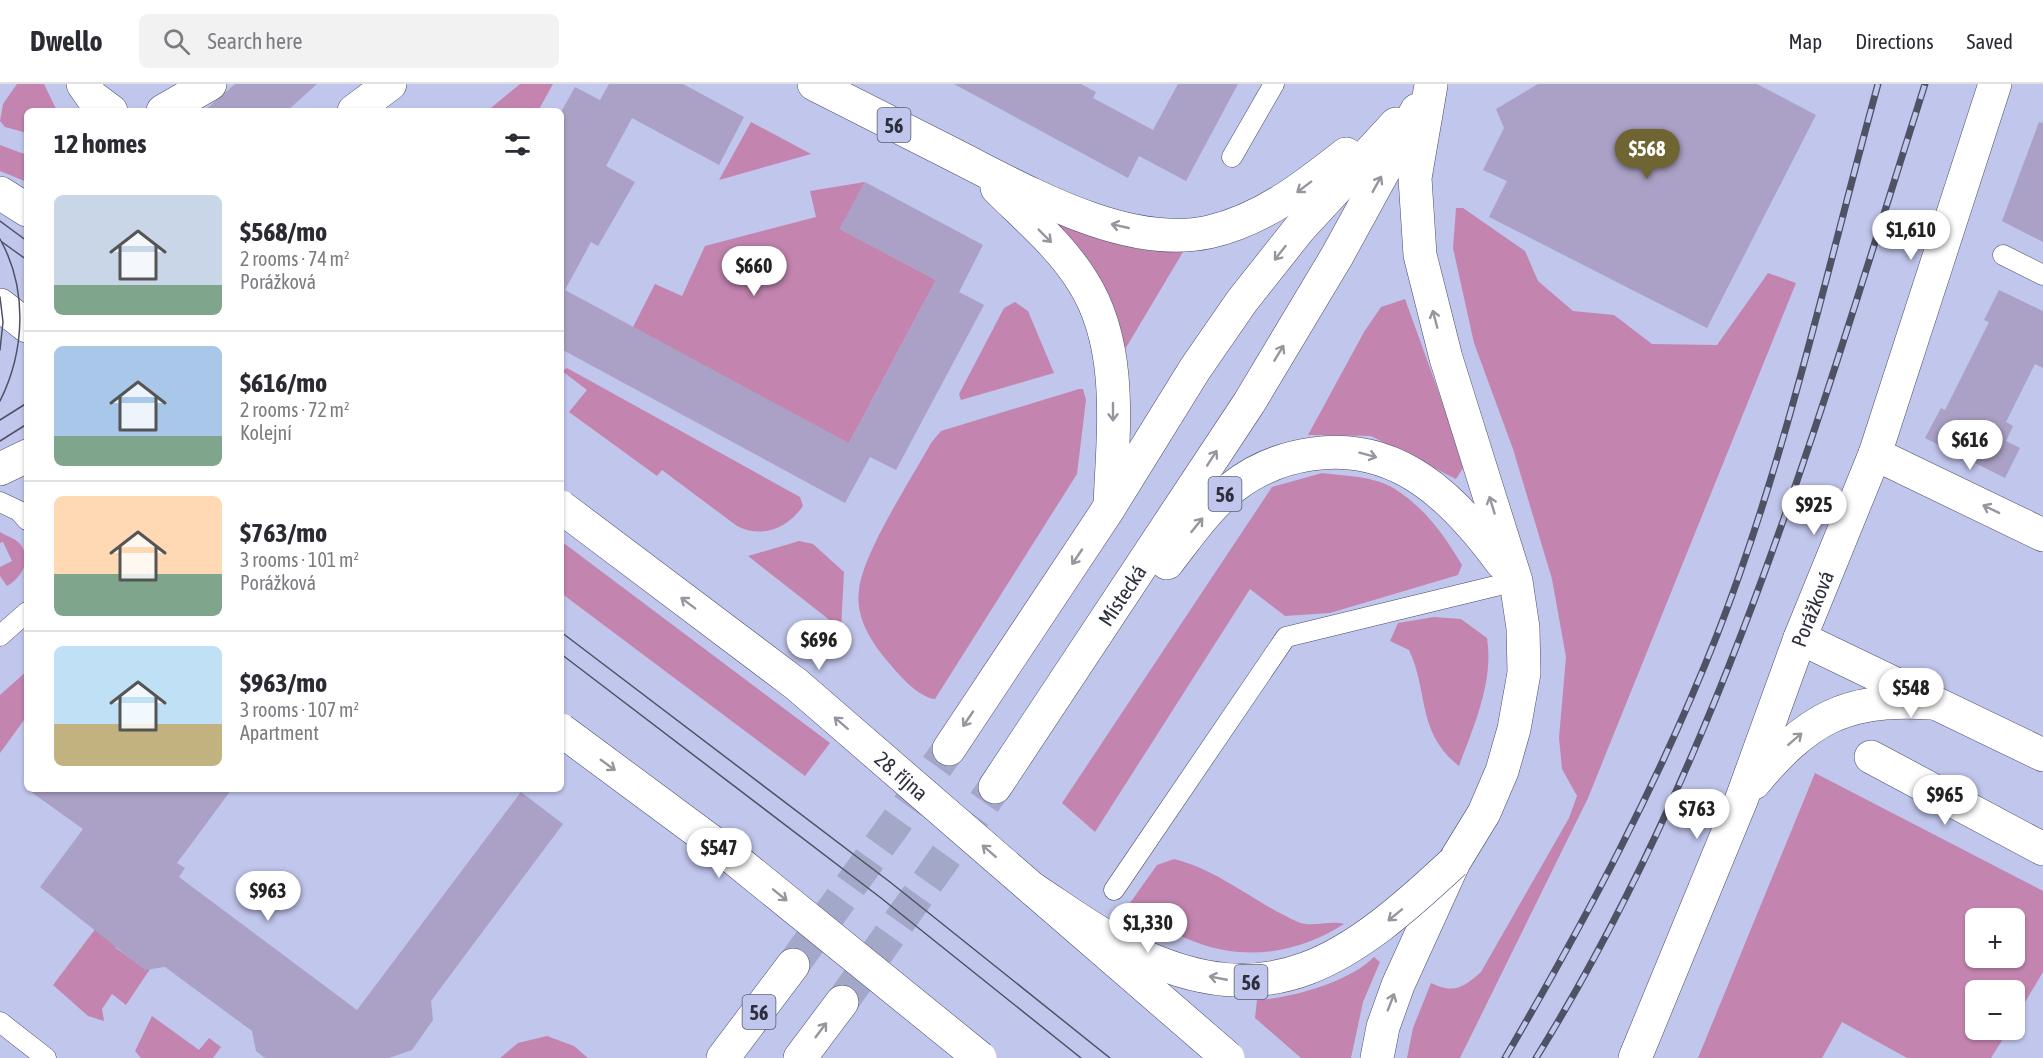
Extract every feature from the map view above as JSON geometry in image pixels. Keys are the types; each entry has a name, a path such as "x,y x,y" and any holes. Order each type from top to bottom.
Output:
{"main road":[{"path":"83,84 92,97 107,108"},
{"path":"168,108 210,84"},
{"path":"360,108 390,84"},
{"name":"56","path":"813,84 1035,196 1100,221 1174,235 1209,232 1267,210 1289,197 1431,85"},
{"name":"Porážková","path":"1635,1058 1742,798 1800,638 1875,454 1995,84"},
{"path":"949,748 1109,508 1195,369 1242,301 1299,228 1431,85"},
{"name":"56","path":"1377,1058 1389,1006 1454,862 1472,835 1494,790 1509,751 1524,673 1523,628 1516,581 1446,358 1420,255 1415,178 1431,85"},
{"name":"Místecká","path":"1431,85 1337,256 1249,403 1001,779 1205,514 1242,481 1282,461 1327,452 1351,451 1393,464 1414,475 1452,503 1476,529 1516,581"},
{"name":"56","path":"974,165 1068,260 1085,284 1094,303 1105,340 1113,382 1109,508"},
{"path":"0,193 24,208"},
{"path":"0,305 24,324"},
{"path":"1875,454 2043,535"},
{"path":"0,469 24,457"},
{"name":"28. října","path":"564,509 796,684 1228,1058"},
{"path":"1800,638 2043,755"},
{"path":"1742,798 1775,757 1812,726 1836,713 1863,704 1888,702 1938,704"},
{"path":"564,732 728,853 980,1058"},
{"path":"1872,757 2043,849"},
{"name":"56","path":"1033,889 1111,940 1141,956 1207,976 1254,982 1301,971 1342,953 1378,928 1454,862"},
{"name":"56","path":"723,1058 793,965"},
{"path":"904,994 966,1058"},
{"path":"800,1058 842,1002"}],"lane":[{"path":"1232,157 1274,84"},
{"path":"2003,255 2043,275"},
{"path":"0,502 20,512 24,517"},
{"path":"1114,890 1286,637 1516,581"},
{"path":"0,636 24,615"},
{"path":"0,1022 46,1058"}],"shaded area":[{"path":"17,84 44,84 56,108 24,108 24,132 5,127 0,121 3,104"},
{"path":"520,84 553,84 540,108 491,108"},
{"path":"751,122 811,154 719,180"},
{"path":"0,145 24,154 24,181 0,171"},
{"path":"865,182 840,229 936,280 848,445 633,327 655,284 682,296 705,246 816,217 810,191"},
{"path":"1456,208 1463,208 1525,251 1538,281 1573,311 1614,315 1652,344 1717,345 1768,273 1796,283 1588,798 1460,1058 1407,1058 1413,1028 1431,983 1446,988 1458,988 1481,972 1569,818 1577,796 1562,769 1559,738 1566,657 1552,579 1513,449 1474,343 1453,248"},
{"path":"1047,214 1095,235 1128,246 1145,250 1180,250 1183,252 1124,351"},
{"path":"1405,299 1465,465 1456,479 1371,436 1308,435 1364,332 1381,307"},
{"path":"1015,302 1028,311 1054,373 961,400 959,394 1004,308"},
{"path":"567,368 800,497 803,506 790,520 774,529 756,531 737,526 662,470 657,476 569,412 587,390 564,373"},
{"path":"1083,389 1086,400 1077,474 935,699 922,694 904,680 883,655 862,620 858,600 862,574 879,536 931,443 941,431"},
{"path":"1322,473 1378,481 1406,497 1425,514 1448,543 1462,565 1458,575 1330,613 1285,616 1250,589 1095,832 1062,803 1272,487"},
{"path":"0,532 14,539 24,551 23,568 17,578 7,586 0,576 0,567 12,561 3,542 0,543"},
{"path":"799,541 813,544 844,572 841,629 748,556"},
{"path":"564,543 830,743 805,776 564,595"},
{"path":"1434,617 1461,619 1487,638 1488,671 1485,687 1459,766 1445,753 1436,739 1425,711 1419,681 1409,650 1390,641 1398,623"},
{"path":"24,674 24,720 0,753 0,695"},
{"path":"1815,773 2043,891 2043,972 2025,1002 2025,980 1965,980 1965,1040 2002,1040 1991,1058 1907,1058 1842,1022 1822,1058 1698,1058"},
{"path":"1174,859 1222,879 1303,924 1344,924 1316,939 1288,948 1261,952 1233,951 1206,946 1180,936 1130,903 1157,865"},
{"path":"96,928 115,943 116,948 145,969 150,969 126,1005 112,994 102,1009 104,1021 88,1016 53,985"},
{"path":"1374,957 1380,962 1363,1002 1351,1058 1301,1058 1255,1018 1257,1000 1287,996 1319,987 1350,974"},
{"path":"152,1016 199,1050 209,1038 221,1047 213,1058 141,1058 135,1051"},
{"path":"547,1036 574,1046 588,1058 500,1058 518,1043"}],"building":[{"path":"235,84 317,84 290,108 207,108"},
{"path":"609,84 683,84 744,117 719,165 632,118 606,166 635,182 598,246 591,242 565,290 849,443 936,280 940,282 839,229 865,182 983,245 959,292 984,305 896,470 870,457 845,503 564,351 563,108 575,87 600,100"},
{"path":"954,84 1081,84 1096,92 1093,98 1153,130 1178,84 1238,84 1186,181 1139,156 1128,178"},
{"path":"1538,84 1757,84 1816,115 1707,328 1489,217 1507,181 1483,170 1504,128 1496,109"},
{"path":"2039,122 2043,123 2043,242 2002,221"},
{"path":"1999,290 2043,311 2043,368 2035,364 2006,422 2013,426 2006,441 2020,448 2005,478 1925,438 1941,408 1945,410 1989,322 1984,320"},
{"path":"31,792 230,792 177,863 185,868 179,877 357,1010 521,792 563,824 431,1001 433,1020 412,1050 389,1058 265,1058 256,1051 252,1031 165,967 145,970 40,887 83,829"}],"tunnel":[{"path":"793,965 949,749"},
{"path":"842,1002 995,787"}],"tram line":[{"path":"0,221 24,239"},
{"path":"0,239 15,278 20,320 14,362 0,401"},
{"path":"2,242 24,258"},
{"path":"0,297 3,322 0,350"},
{"path":"0,420 24,405"},
{"path":"0,441 24,426"},
{"path":"564,634 890,882 1110,1058"},
{"path":"564,656 881,898 1081,1058"}],"railway":[{"path":"1505,1058 1564,955 1646,797 1695,690 1717,635 1765,499 1785,431 1878,84"},
{"path":"1536,1058 1602,944 1660,826 1713,706 1804,459 1925,84"}]}
